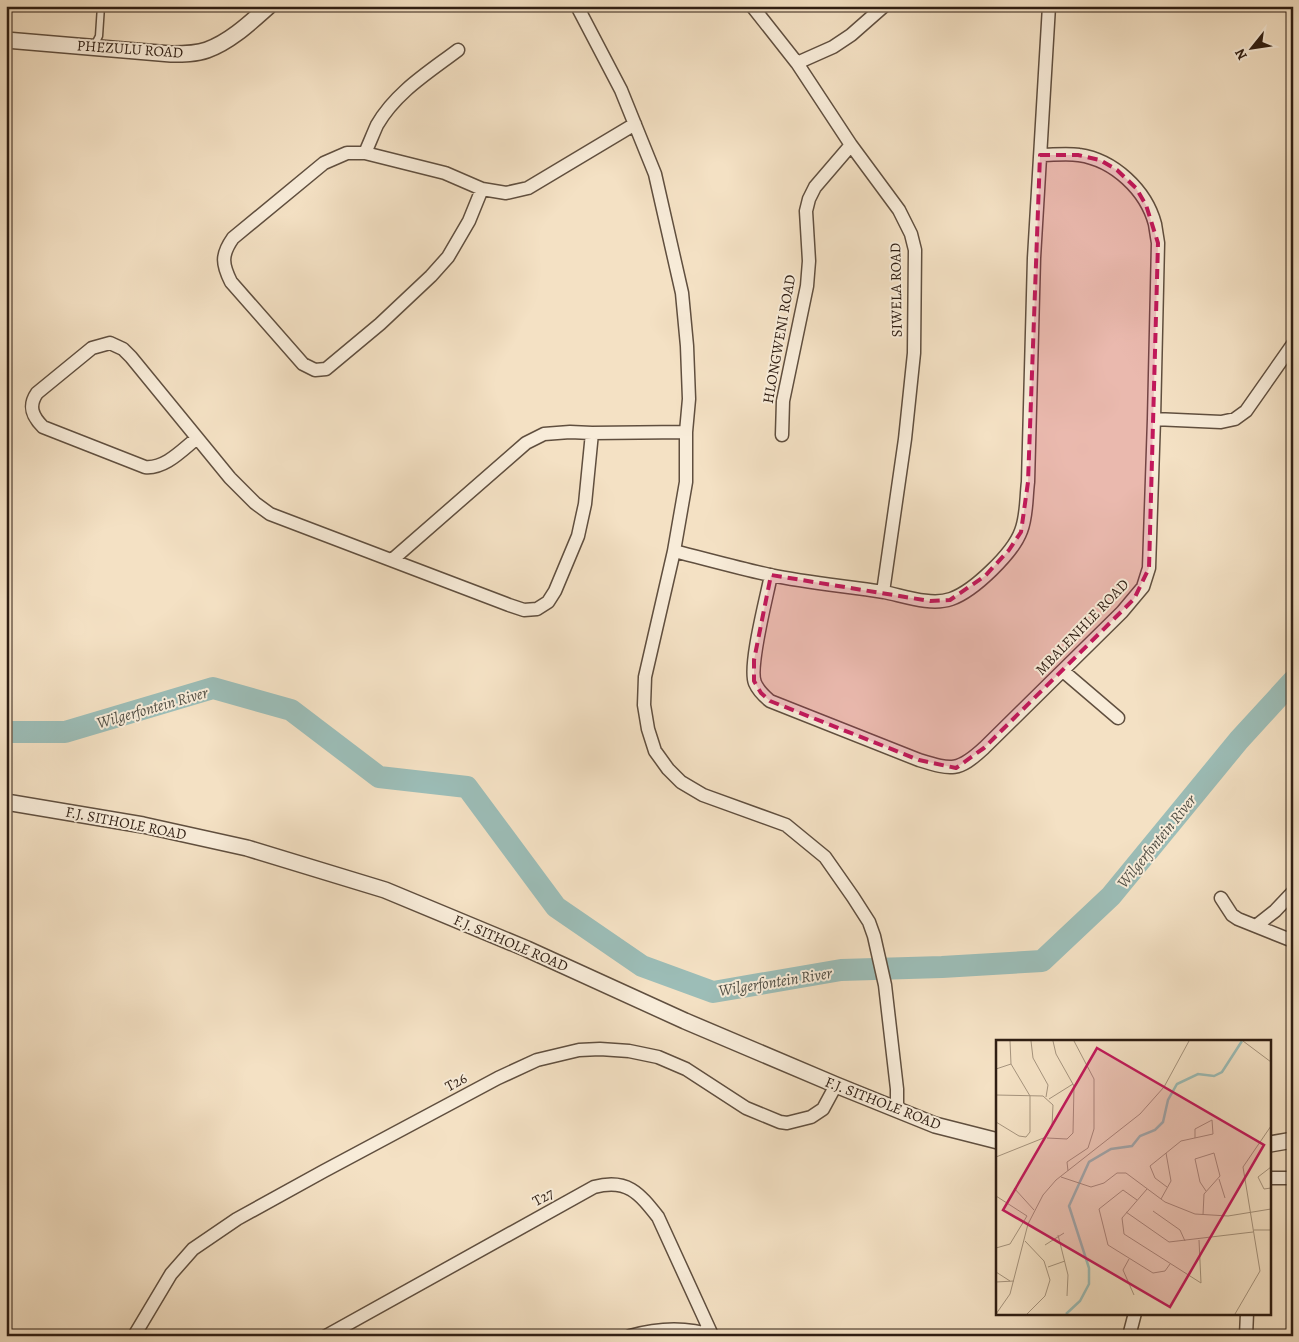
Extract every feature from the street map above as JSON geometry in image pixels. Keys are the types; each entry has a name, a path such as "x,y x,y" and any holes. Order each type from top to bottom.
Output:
{"street":[{"name":"PHEZULU ROAD","path":"6,40 171,54 207,50 229,38 269,6"},
{"path":"576,6 616,82 655,174 682,293 689,390 686,432 686,482 674,551 646,676 644,705 648,729 655,751 668,769 681,782 703,795 786,825 825,857 853,897 868,922 876,946 884,985 897,1089 896,1109"},
{"name":"SIWELA ROAD","path":"752,6 797,64 898,210 911,234 915,250 913,362 905,439 883,592"},
{"path":"797,64 851,35 884,6"},
{"path":"674,551 771,575 930,601 950,600 966,592 986,576 1009,550 1021,532 1026,510 1034,258 1049,6"},
{"path":"365,153 378,125 391,105 412,84 458,50"},
{"path":"482,189 469,221 448,257 430,276 326,369 315,370 303,364 231,282 224,269 226,248 233,238 324,162 347,153 365,153 445,173 482,189 506,193 528,188 635,124"},
{"name":"HLONGWENI ROAD","path":"782,435 783,402 807,286 806,211 816,187 852,145"},
{"name":"MBALENHLE ROAD","path":"771,575 754,660 754,682 761,693 770,701 919,760 939,766 956,768 969,761 1063,671 1122,612 1143,587 1148,568 1154,419 1158,243 1154,223 1136,188 1117,170 1100,160 1078,154 1040,155"},
{"path":"197,438 162,465 152,468 145,467 43,427 33,414 32,402 37,393 92,348 110,344 123,349 244,494 270,514 524,610 537,609 548,602 555,591 578,536 585,504 592,433"},
{"path":"1154,419 1221,422 1241,416 1293,344"},
{"path":"392,560 526,443 544,434 570,432 686,432"},
{"path":"1063,671 1118,718"},
{"name":"F.J. SITHOLE ROAD","path":"6,802 143,825 246,848 385,890 527,949 685,1021 836,1085 935,1125 996,1140"},
{"path":"1256,926 1275,911 1293,892"},
{"path":"1221,898 1232,915 1293,941"},
{"name":"T26","path":"134,1336 171,1274 193,1249 237,1219 498,1078 537,1060 572,1051 600,1049 629,1051 658,1057 686,1069 746,1108 787,1123 811,1117 823,1109 836,1085"},
{"path":"1272,1144 1293,1140"},
{"path":"1272,1178 1293,1178"},
{"name":"T27","path":"326,1336 594,1187 609,1183 634,1191 658,1217 713,1335"},
{"path":"1129,1336 1135,1314"},
{"path":"1246,1336 1247,1314"},
{"path":"630,1336 660,1329 693,1331 713,1335"}],"lane":[{"path":"93,47 99,36 102,6"}],"highlighted area":[{"path":"1040,155 1078,155 1100,160 1117,170 1136,188 1146,205 1158,243 1149,568 1134,599 984,748 956,768 919,760 770,701 761,693 754,681 754,660 771,575 930,601 950,600 985,576 1009,550 1021,532 1028,482"}],"waterway":[{"name":"Wilgerfontein River","path":"6,732 65,732 213,688 291,710 379,777 467,787 556,907 642,966 713,992 841,970 942,967 1042,961 1111,896 1239,740 1293,681"}]}
